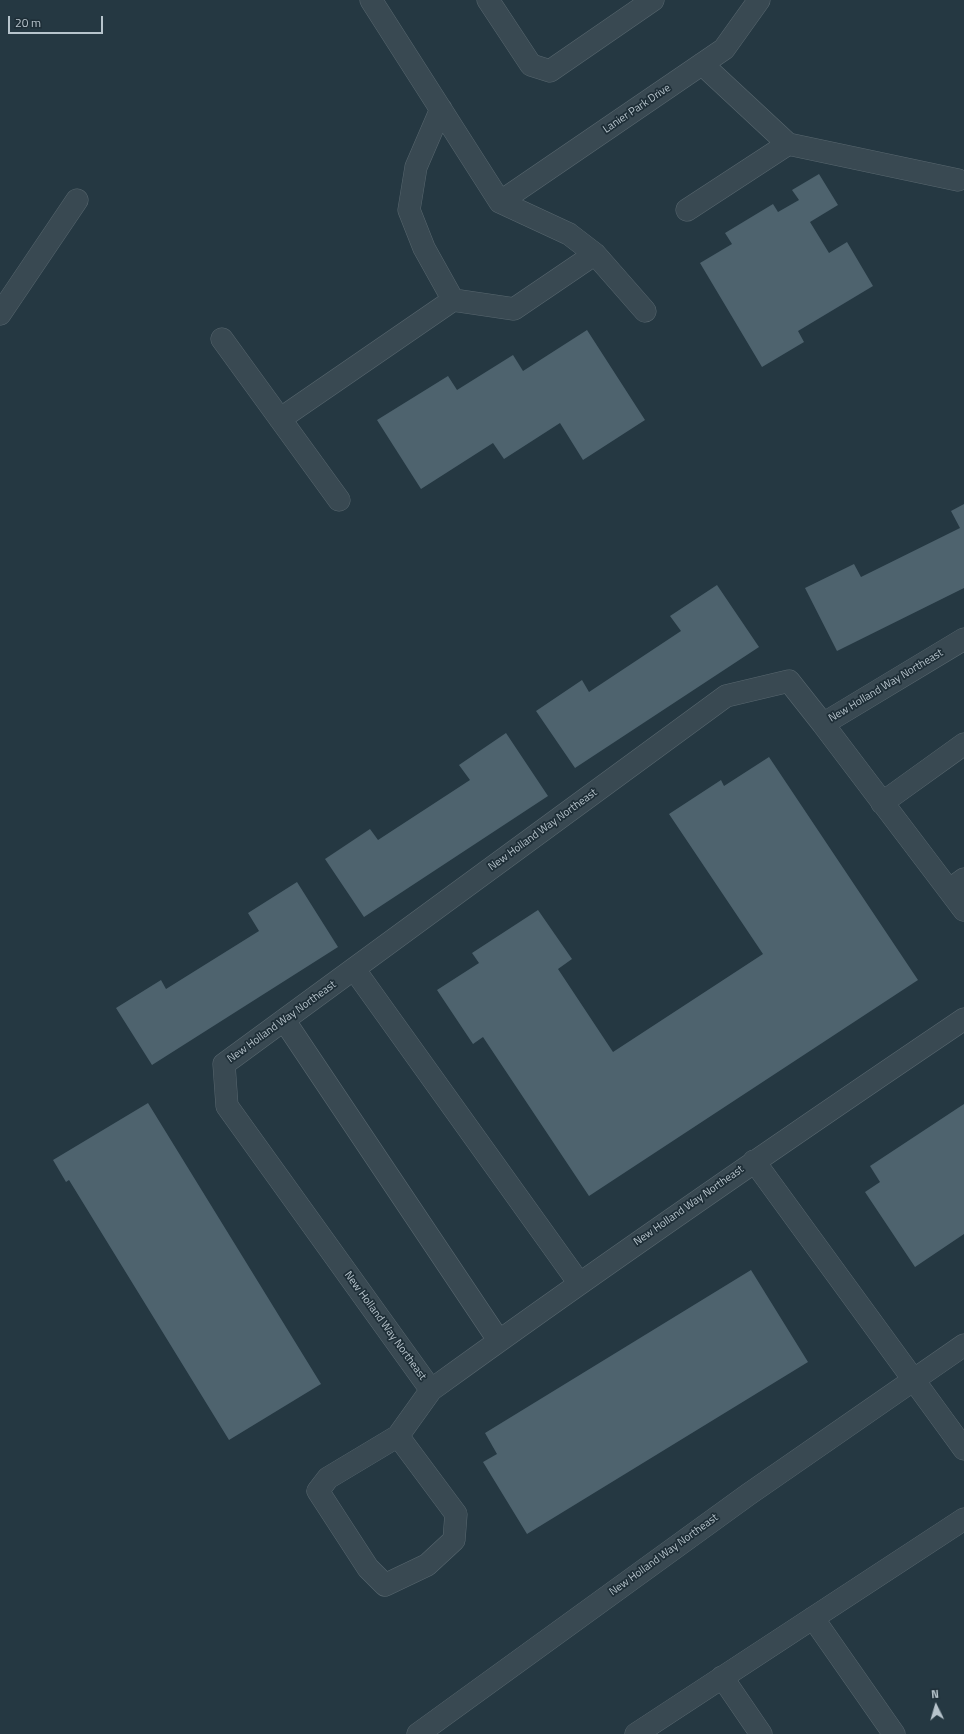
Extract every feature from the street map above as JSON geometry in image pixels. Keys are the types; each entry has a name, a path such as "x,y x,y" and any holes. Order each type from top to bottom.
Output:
{"street":[{"path":"371,0 500,202 569,234 595,254 645,311"},
{"path":"488,0 531,65 550,71 653,0"},
{"name":"Lanier Park Drive","path":"500,202 724,49 759,0"},
{"path":"702,64 788,144 958,180"},
{"path":"441,109 416,167 409,210 424,248 453,300"},
{"path":"687,210 788,144"},
{"path":"0,314 77,200"},
{"path":"280,419 453,300 514,309 595,254"},
{"path":"222,340 339,500"},
{"name":"New Holland Way Northeast","path":"964,639 823,724 789,681 726,696 224,1064 227,1106 431,1390 579,1283 754,1161 964,1019"},
{"path":"823,724 882,803 956,884 964,910"},
{"path":"882,803 964,744"},
{"path":"354,969 579,1283"},
{"path":"284,1020 499,1341"},
{"name":"New Holland Way Northeast","path":"754,1161 914,1380"},
{"name":"New Holland Way Northeast","path":"418,1734 749,1494 964,1345"},
{"path":"914,1380 964,1449"},
{"path":"398,1436 456,1514 454,1540 427,1565 385,1585 368,1568 318,1491 328,1478 398,1436 431,1390"},
{"path":"636,1734 964,1519"},
{"path":"813,1618 894,1734"},
{"path":"722,1677 761,1734"}],"building":[{"path":"819,174 838,205 810,222 829,253 847,242 873,286 798,331 804,342 762,367 700,263 732,244 725,233 773,204 778,212 799,200 792,190"},
{"path":"587,330 645,420 583,460 560,423 504,459 493,443 421,489 377,420 448,376 457,390 513,355 523,371"},
{"path":"964,504 964,588 837,651 805,588 854,564 861,577 960,528 951,511"},
{"path":"717,585 759,647 575,768 536,711 582,680 589,692 681,631 670,616"},
{"path":"506,733 548,796 364,917 325,859 370,829 378,840 470,780 459,765"},
{"path":"769,757 918,980 589,1196 483,1037 473,1044 437,990 479,963 472,953 538,910 572,959 558,969 613,1052 763,954 669,814 721,780 724,786"},
{"path":"297,882 338,947 152,1065 116,1008 161,980 166,989 259,931 248,913"},
{"path":"148,1103 321,1384 229,1440 69,1180 66,1182 53,1160"},
{"path":"964,1104 964,1234 915,1267 865,1192 880,1182 870,1166"},
{"path":"751,1270 808,1362 527,1534 483,1462 497,1454 485,1433"}]}
